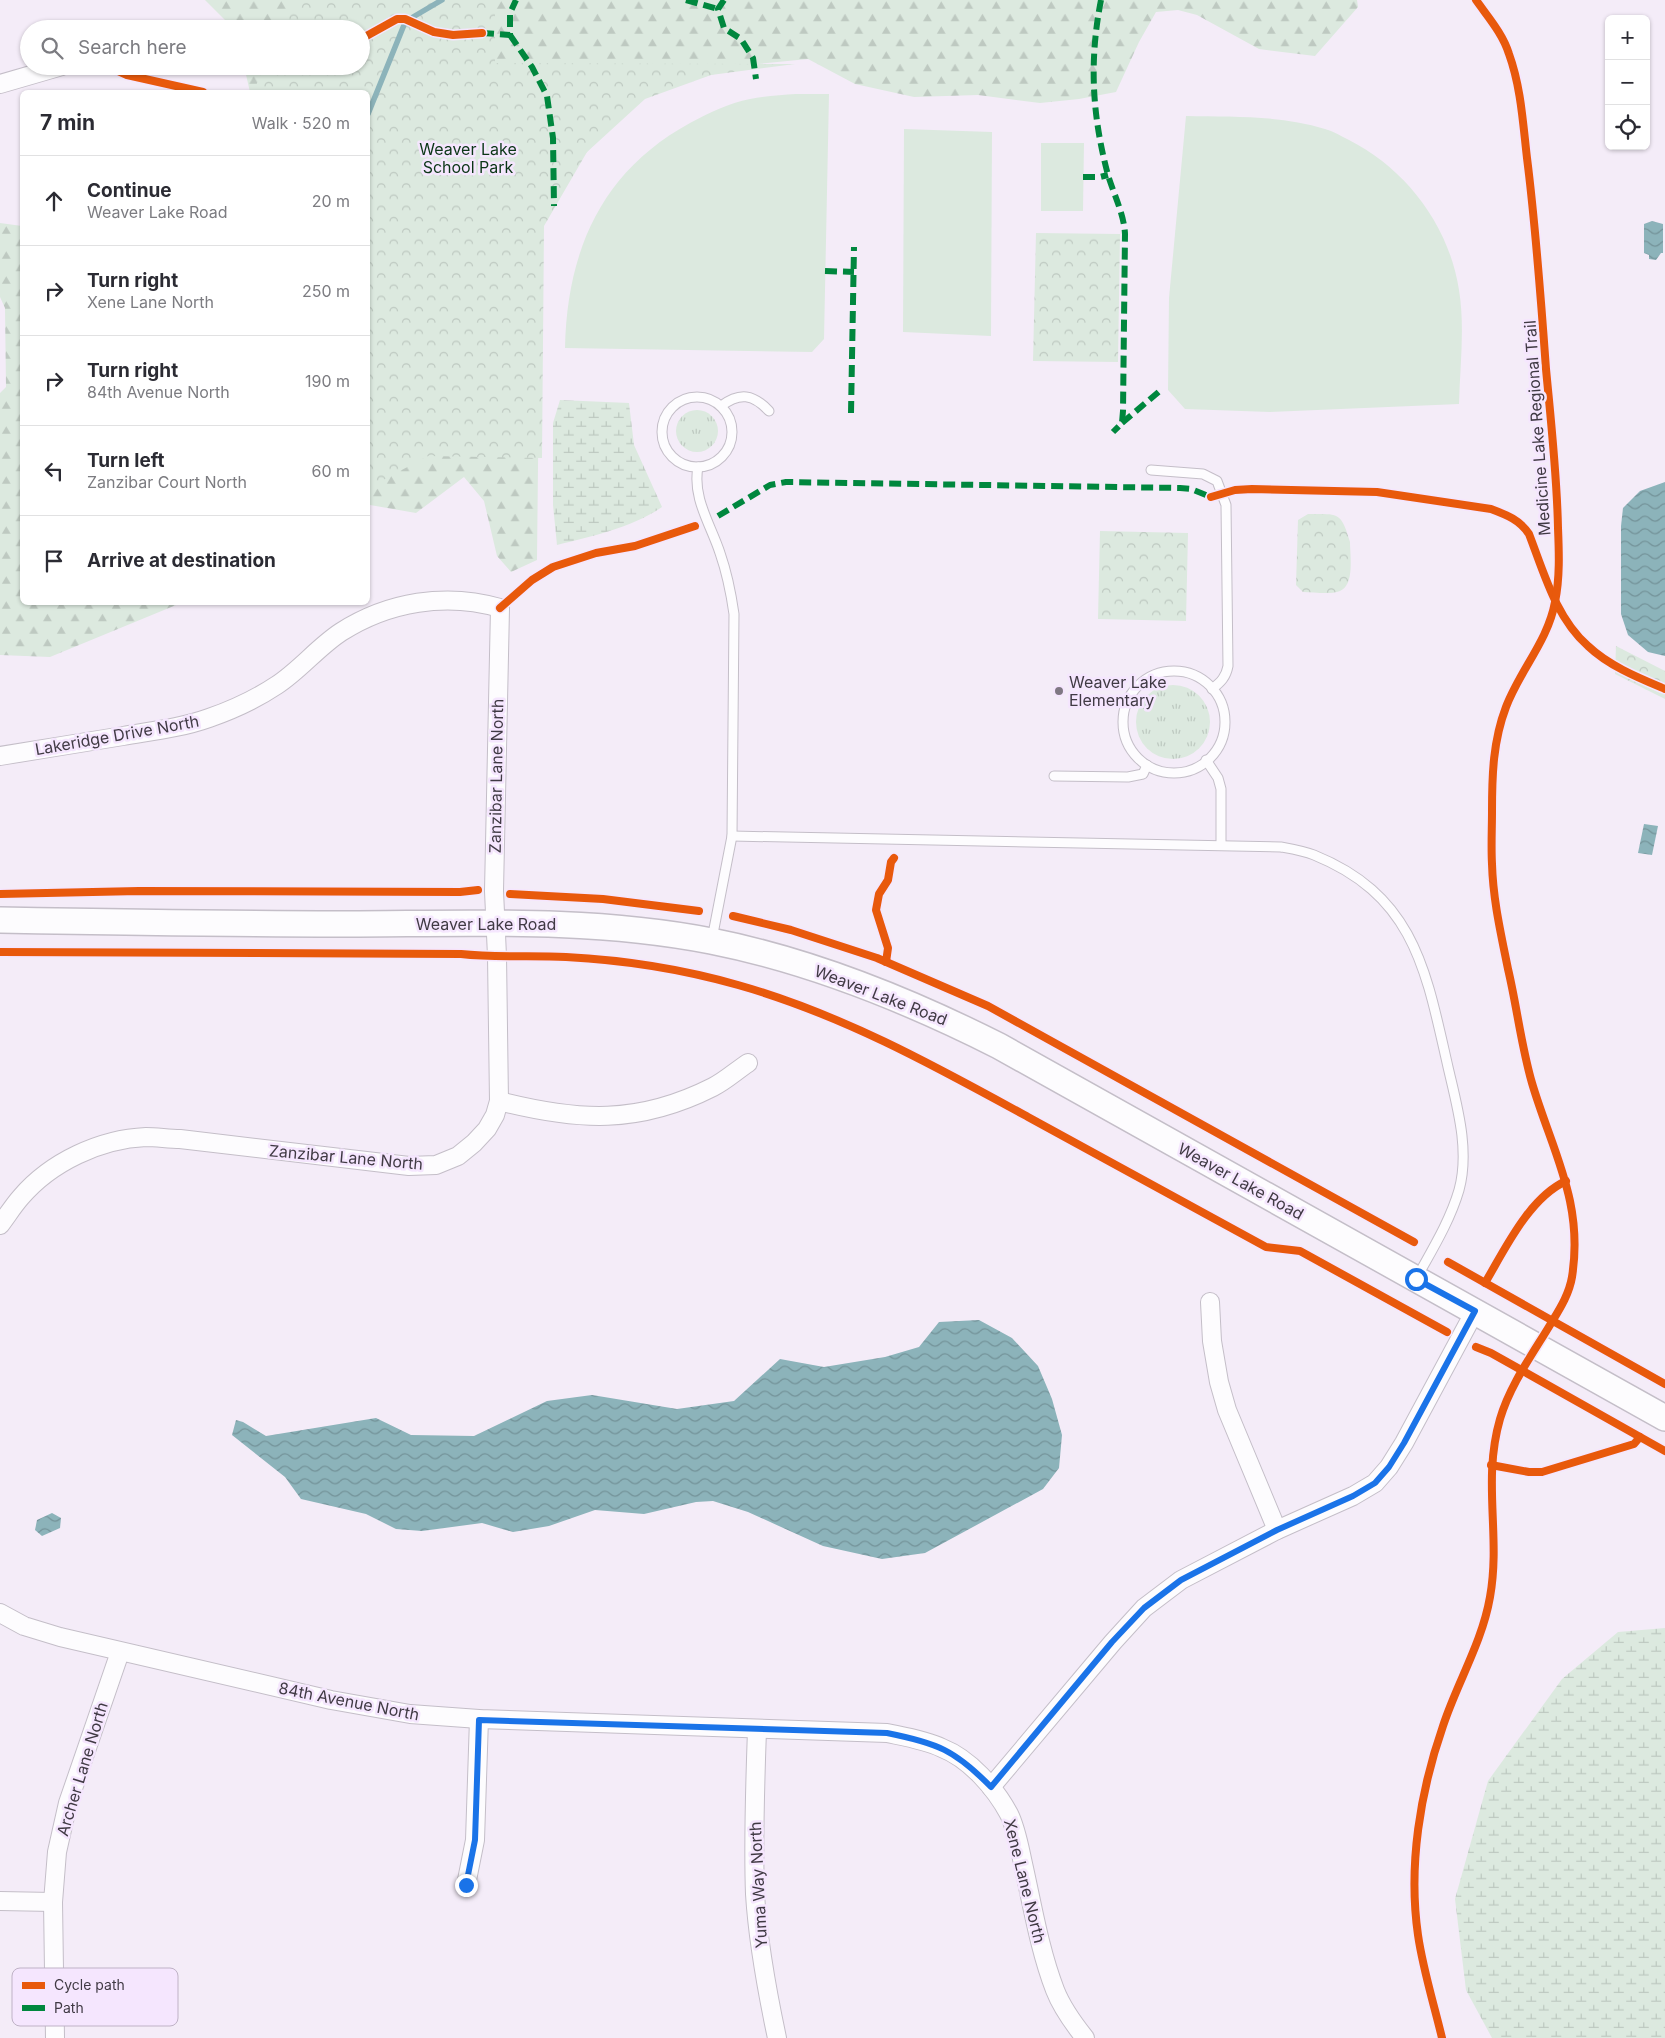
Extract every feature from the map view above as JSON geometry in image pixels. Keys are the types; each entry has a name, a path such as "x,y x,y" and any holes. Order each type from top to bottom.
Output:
{"main road":[{"name":"Weaver Lake Road","path":"0,920 586,925 627,928 711,941 837,975 889,994 1008,1051 1665,1418"}],"street":[{"path":"0,84 31,75"},
{"name":"Lakeridge Drive North","path":"0,756 164,729 208,719 243,704 278,685 340,633 376,614 418,602 455,600 482,602 500,608"},
{"name":"Zanzibar Lane North","path":"0,1225 21,1196 47,1173 77,1155 110,1143 146,1138 180,1139 409,1166 436,1165 458,1156 487,1129 495,1115 499,1101 500,1069 494,892 500,608"},
{"path":"499,1101 539,1112 584,1117 629,1115 674,1104 714,1086 748,1063"},
{"path":"1210,1302 1212,1341 1219,1382 1227,1410 1277,1530"},
{"path":"991,1787 1112,1642 1144,1608 1181,1580 1277,1530 1353,1496 1375,1483 1389,1467 1404,1443 1475,1311"},
{"name":"84th Avenue North","path":"0,1613 24,1626 120,1652 366,1708 410,1714 479,1720 887,1733 914,1738 944,1748 969,1764 991,1787"},
{"name":"Archer Lane North","path":"54,1968 56,1852 68,1802 120,1652"},
{"path":"466,1885 475,1840 479,1720"},
{"name":"Yuma Way North","path":"756,1730 755,1895 761,1953 777,2038"},
{"name":"Xene Lane North","path":"991,1787 1009,1814 1018,1843 1045,1962 1056,1992 1070,2020 1085,2038"},
{"path":"0,1901 54,1902"}],"lane":[{"path":"695,396 707,398 721,406 727,412 732,424 732,436 728,448 721,458 711,465 698,468 686,466 675,460 666,451 662,440 661,427 665,416 672,406 683,399 695,396"},
{"path":"721,406 729,400 748,397 760,402 769,411"},
{"path":"698,468 696,480 698,493 730,585 734,614 732,836 711,941"},
{"path":"1150,470 1203,474 1216,481 1226,505 1228,666 1226,675 1212,689"},
{"path":"1175,671 1188,673 1200,678 1212,689 1223,709 1225,723 1223,736 1217,748 1206,760 1186,771 1173,773 1147,765 1137,757 1129,746 1124,734 1123,721 1124,708 1138,685 1149,677 1161,672 1175,671"},
{"path":"1206,760 1218,778 1221,789 1221,846"},
{"path":"1054,776 1128,777 1143,774 1147,765"},
{"path":"732,836 1281,847 1312,854 1345,870 1388,905 1404,927 1416,949 1426,974 1457,1105 1462,1134 1463,1164 1459,1190 1449,1216 1416,1279"}],"green space":[{"path":"205,0 1357,0 1358,7 1315,56 1259,49 1197,15 1178,10 1156,12 1139,42 1116,92 1079,99 1040,103 978,95 914,97 855,84 808,59 748,65 637,95 565,177 535,225 539,373 537,560 511,572 497,556 484,501 464,477 416,513 370,505 370,90 250,90 246,75 370,75 370,20 225,20"},
{"name":"Weaver Lake School Park","path":"296,0 495,0 495,63 795,64 711,75 645,99 587,152 544,226 542,458 428,456 370,487 370,90 254,90 261,75 370,75 370,20 287,20"},
{"path":"829,94 824,339 812,352 565,348 567,312 573,278 582,246 595,217 612,189 659,142 690,123 734,103 767,96"},
{"path":"1186,116 1273,119 1308,124 1328,130 1370,152 1406,183 1422,202 1435,222 1446,243 1454,266 1462,318 1459,404 1270,412 1185,409 1168,390 1169,298"},
{"path":"904,129 992,132 991,336 903,332"},
{"path":"1041,143 1084,143 1083,211 1041,211"},
{"path":"0,223 20,226 20,605 176,605 50,657 0,655 0,393 6,387 5,308 0,297"},
{"path":"1036,233 1120,234 1118,362 1033,361"},
{"path":"560,400 629,403 634,445 662,507 625,526 557,545 553,505 553,423"},
{"path":"693,410 701,410 712,416 718,431 712,446 701,452 693,452 682,446 676,435 676,427 682,416"},
{"path":"1308,514 1337,516 1344,525 1350,542 1351,569 1348,583 1340,591 1327,593 1303,592 1296,585 1298,520"},
{"path":"1100,531 1188,533 1186,621 1098,619"},
{"path":"1616,646 1665,671 1665,699 1615,674"},
{"path":"1166,685 1180,685 1194,691 1204,701 1210,715 1208,736 1194,753 1180,759 1166,759 1152,753 1142,743 1136,729 1136,715 1142,701 1152,691"},
{"path":"1665,1628 1665,2038 1492,2038 1466,1990 1455,1899 1488,1781 1562,1679 1618,1632"}],"water":[{"path":"1652,221 1663,224 1663,253 1656,260 1649,259 1649,255 1644,253 1644,224"},
{"path":"1665,482 1665,656 1648,652 1628,635 1621,614 1621,526 1623,508 1640,491"},
{"path":"1644,824 1658,826 1652,855 1638,853"},
{"path":"979,1320 1012,1338 1038,1366 1052,1399 1062,1435 1059,1468 1043,1489 925,1553 882,1559 823,1546 748,1512 713,1501 696,1502 644,1514 595,1510 549,1526 513,1532 482,1523 422,1531 396,1529 366,1514 301,1499 285,1477 232,1435 236,1420 243,1422 266,1436 376,1418 411,1435 474,1436 547,1401 592,1395 677,1409 734,1401 780,1359 824,1367 885,1357 919,1347 939,1322"},
{"path":"52,1513 61,1518 60,1528 42,1536 35,1530 37,1520"}],"waterway":[{"path":"413,17 442,0"},
{"path":"370,109 404,25"}],"marked path":[{"path":"482,33 510,35 510,13 516,0"},
{"path":"686,0 718,9"},
{"path":"724,0 718,9 724,28 741,39 753,58 756,79"},
{"path":"1101,0 1097,23 1094,66 1098,131 1108,175 1121,212 1125,234 1123,411 1122,423 1113,432"},
{"path":"510,35 532,67 547,96 553,138 554,206"},
{"path":"1083,177 1108,175"},
{"path":"851,413 854,247"},
{"path":"825,271 854,272"},
{"path":"1122,423 1162,389"},
{"path":"718,516 770,485 786,482 1180,488 1191,489 1211,497"}],"cycle path":[{"name":"Medicine Lake Regional Trail","path":"1442,2038 1423,1961 1415,1909 1415,1856 1422,1803 1443,1726 1481,1631 1490,1597 1494,1552 1492,1464 1500,1419 1515,1382 1566,1296 1571,1284 1575,1250 1574,1225 1570,1201 1557,1154 1532,1083 1494,891 1492,784 1498,733 1512,693 1540,643 1551,616 1558,584 1559,546 1555,468 1538,264 1521,106 1513,67 1506,47 1495,26 1476,0"},
{"path":"370,34 397,19 405,19 434,32 453,35 482,33"},
{"path":"127,75 194,90"},
{"name":"Medicine Lake Regional Trail","path":"1211,497 1235,490 1252,489 1377,492 1491,509 1502,513 1513,518 1529,534 1559,609 1577,635 1605,660 1665,689"},
{"path":"500,608 532,580 553,567 596,553 635,546 695,526"},
{"path":"886,962 888,948 876,910 879,894 888,880 891,862 894,858"},
{"path":"0,894 139,891 460,892 478,890"},
{"path":"510,894 603,899 699,911"},
{"path":"733,916 791,930 877,958 988,1006 1414,1242"},
{"path":"0,952 553,956 631,963 717,979 814,1011 923,1060 1266,1247 1300,1251 1447,1332"},
{"path":"1485,1283 1529,1212 1541,1199 1566,1181"},
{"path":"1448,1262 1665,1384"},
{"path":"1476,1347 1491,1353 1665,1451"},
{"path":"1491,1465 1529,1472 1542,1472 1634,1444 1640,1437"}],"place":[{"name":"Weaver Lake Elementary","path":"1059,691"}],"route":[{"path":"466,1885 475,1840 479,1720 887,1733 914,1738 944,1748 969,1764 991,1787 1112,1642 1144,1608 1181,1580 1277,1530 1353,1496 1375,1483 1389,1467 1404,1443 1475,1311 1416,1279"}]}
